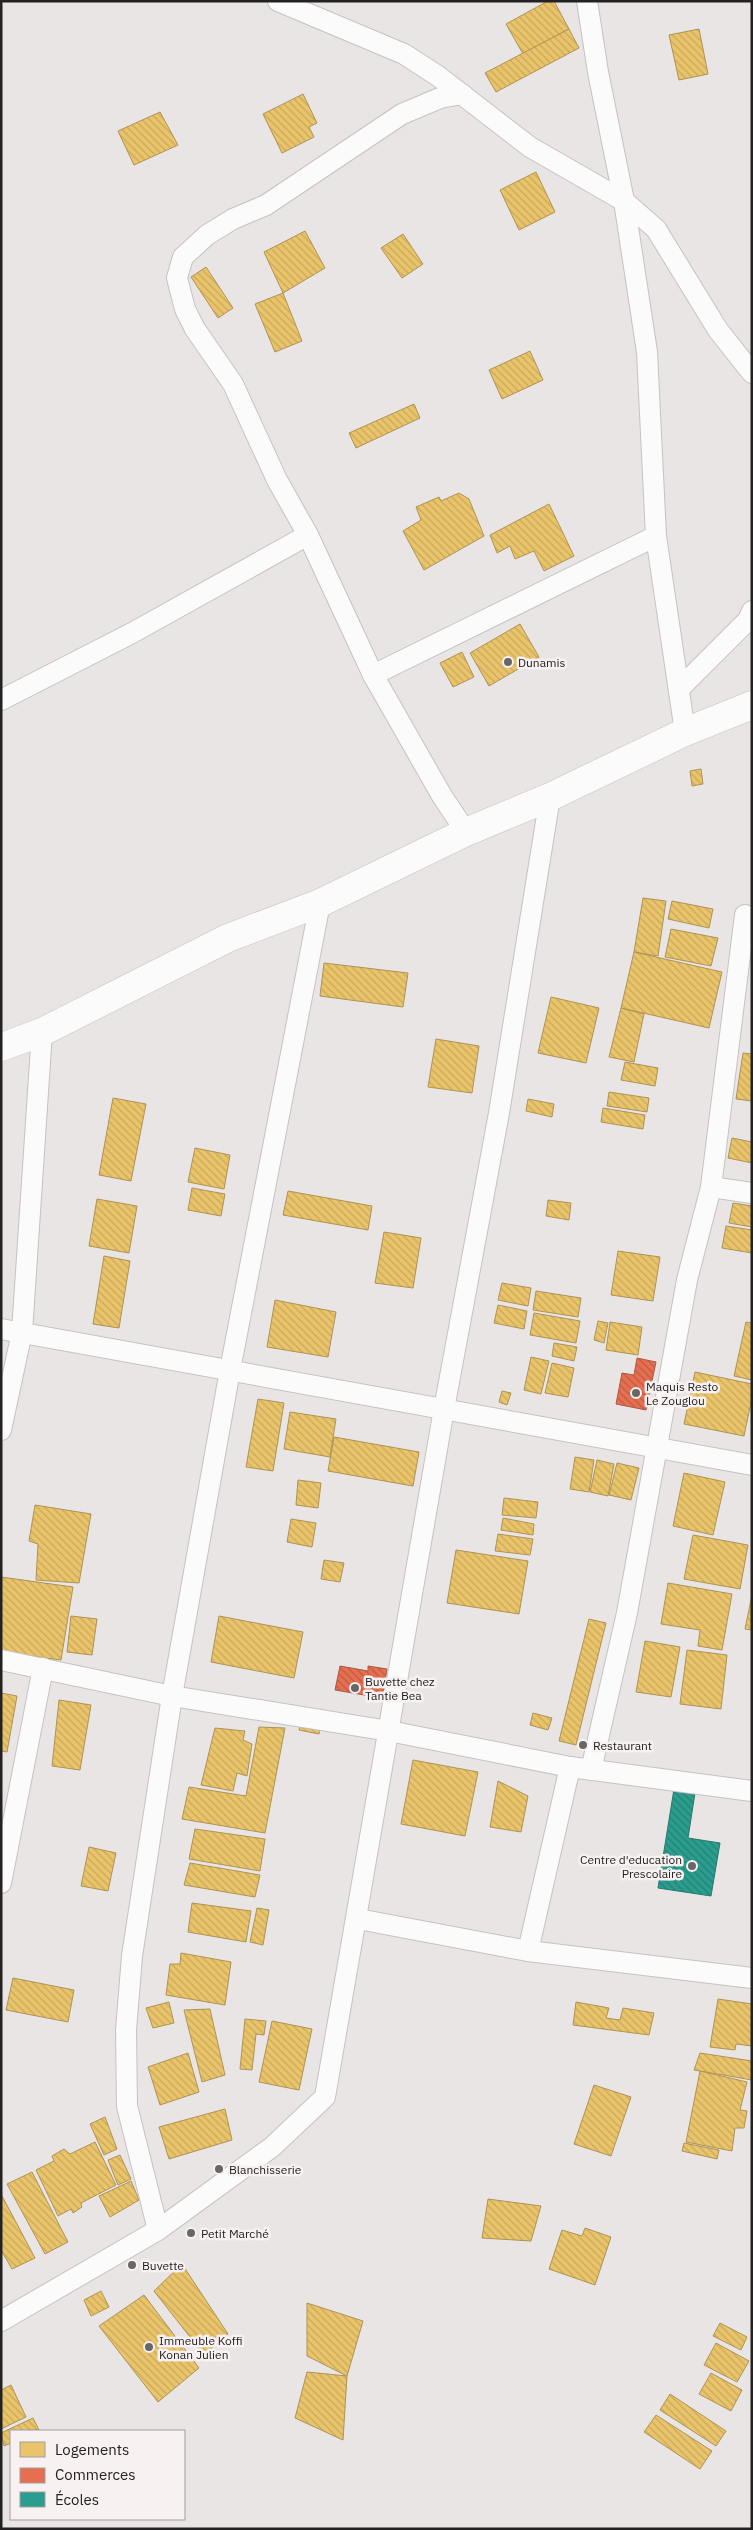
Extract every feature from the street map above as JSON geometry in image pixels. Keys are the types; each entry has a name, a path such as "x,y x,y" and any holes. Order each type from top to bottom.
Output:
{"street":[{"path":"278,1 404,54 462,94 530,147 624,201 656,229 718,330 752,373"},
{"path":"587,1 598,72 624,201 647,352 656,536 685,732"},
{"path":"462,94 440,98 402,114 266,205 233,219 207,235 183,257 177,278 185,309 196,329 233,384 277,480 308,535 373,675 437,787 466,832"},
{"path":"1,700 140,629 308,535"},
{"path":"373,675 656,536"},
{"path":"679,689 748,620 752,611"},
{"path":"1,1046 42,1032 228,938 320,904 466,832 550,797 685,732 752,705"},
{"path":"1,2321 158,2230 272,2147 325,2097 358,1919 444,1409 499,1113 550,797"},
{"path":"158,2230 127,2106 126,2030 132,1956 172,1696 230,1370 320,904"},
{"path":"591,1770 627,1613 687,1280 711,1186 745,916"},
{"path":"1,1430 22,1332 42,1032"},
{"path":"711,1186 752,1193"},
{"path":"1,1329 752,1464"},
{"path":"1,1660 172,1696 389,1731 570,1768 752,1791"},
{"path":"1,1883 44,1668"},
{"path":"528,1951 570,1768"},
{"path":"358,1919 528,1951 752,1978"}],"building: Logements":[{"path":"548,1 554,1 569,29 523,54 506,24"},
{"path":"569,29 579,48 496,92 485,73"},
{"path":"699,29 708,74 679,80 669,35"},
{"path":"303,94 317,123 309,127 314,137 282,153 263,114"},
{"path":"160,112 178,145 134,165 118,131"},
{"path":"536,172 555,212 519,230 500,190"},
{"path":"305,231 325,268 283,293 264,252"},
{"path":"403,234 423,264 402,278 381,248"},
{"path":"206,267 233,308 218,318 191,277"},
{"path":"283,293 302,341 275,352 255,304"},
{"path":"530,351 543,380 502,399 489,370"},
{"path":"414,404 420,418 356,448 349,433"},
{"path":"459,493 469,499 484,536 424,570 403,531 421,520 416,507 439,497 441,501"},
{"path":"549,504 574,556 544,571 534,551 515,559 510,546 497,553 490,535"},
{"path":"520,624 539,657 489,686 470,653"},
{"path":"462,652 474,677 453,687 440,663"},
{"path":"701,769 703,784 692,786 690,771"},
{"path":"643,898 666,901 658,956 634,952"},
{"path":"672,901 713,909 709,928 668,919"},
{"path":"671,929 718,938 711,966 665,957"},
{"path":"634,952 722,972 709,1028 621,1008"},
{"path":"324,963 408,973 403,1007 320,996"},
{"path":"551,997 599,1008 586,1063 538,1053"},
{"path":"621,1008 644,1014 634,1062 609,1057"},
{"path":"436,1039 479,1046 472,1093 428,1087"},
{"path":"743,1053 752,1054 752,1101 736,1099"},
{"path":"625,1062 658,1068 655,1086 621,1080"},
{"path":"609,1092 649,1098 647,1112 607,1106"},
{"path":"113,1098 146,1104 131,1181 99,1175"},
{"path":"528,1099 554,1104 552,1117 526,1111"},
{"path":"603,1108 645,1115 643,1129 601,1122"},
{"path":"732,1138 752,1142 752,1163 728,1158"},
{"path":"195,1148 230,1155 224,1189 188,1182"},
{"path":"192,1188 225,1194 221,1216 188,1210"},
{"path":"288,1191 372,1206 368,1230 283,1215"},
{"path":"97,1199 137,1206 129,1253 89,1246"},
{"path":"548,1200 571,1203 569,1220 546,1216"},
{"path":"733,1203 752,1206 752,1227 729,1223"},
{"path":"726,1226 752,1230 752,1253 722,1248"},
{"path":"384,1232 421,1238 413,1288 375,1283"},
{"path":"618,1251 660,1257 653,1301 611,1295"},
{"path":"104,1256 130,1261 119,1328 93,1324"},
{"path":"502,1283 531,1288 528,1306 498,1300"},
{"path":"536,1291 581,1298 578,1317 533,1310"},
{"path":"275,1300 336,1312 328,1357 267,1347"},
{"path":"498,1305 527,1311 524,1329 494,1323"},
{"path":"534,1313 580,1321 576,1343 530,1335"},
{"path":"598,1321 608,1323 604,1343 594,1340"},
{"path":"610,1322 642,1327 638,1355 606,1350"},
{"path":"746,1322 752,1323 752,1380 734,1376"},
{"path":"554,1343 577,1347 574,1361 552,1356"},
{"path":"531,1357 549,1361 541,1394 524,1390"},
{"path":"552,1363 574,1368 568,1397 545,1393"},
{"path":"695,1372 752,1384 752,1398 744,1436 684,1424"},
{"path":"502,1391 511,1393 507,1405 499,1402"},
{"path":"258,1399 284,1403 273,1471 246,1467"},
{"path":"290,1412 336,1419 330,1457 284,1449"},
{"path":"334,1437 419,1452 413,1486 328,1471"},
{"path":"575,1457 594,1460 589,1492 570,1489"},
{"path":"597,1460 614,1464 608,1496 590,1492"},
{"path":"617,1463 639,1468 631,1500 609,1495"},
{"path":"684,1473 725,1482 713,1535 673,1526"},
{"path":"298,1480 321,1483 318,1508 296,1505"},
{"path":"504,1498 538,1502 536,1518 502,1515"},
{"path":"35,1505 91,1514 79,1583 36,1580 38,1544 29,1541"},
{"path":"503,1518 534,1524 533,1535 501,1530"},
{"path":"291,1519 316,1523 312,1547 287,1542"},
{"path":"498,1534 533,1539 530,1555 495,1551"},
{"path":"693,1535 748,1545 740,1589 684,1579"},
{"path":"456,1550 528,1561 519,1614 447,1603"},
{"path":"324,1560 344,1563 340,1582 321,1579"},
{"path":"1,1577 73,1587 61,1660 1,1652"},
{"path":"668,1583 732,1594 722,1650 698,1646 700,1630 661,1624"},
{"path":"752,1595 752,1630 745,1629"},
{"path":"71,1616 97,1619 92,1655 67,1652"},
{"path":"219,1616 303,1632 294,1678 211,1662"},
{"path":"589,1619 606,1623 576,1745 559,1741"},
{"path":"645,1641 680,1647 671,1697 636,1692"},
{"path":"687,1650 727,1655 721,1709 680,1704"},
{"path":"1,1693 17,1696 7,1752 1,1751"},
{"path":"59,1700 91,1705 80,1770 52,1766"},
{"path":"533,1713 552,1718 548,1730 530,1725"},
{"path":"302,1717 321,1721 319,1734 299,1730"},
{"path":"259,1727 285,1728 265,1833 182,1819 189,1787 246,1796"},
{"path":"215,1728 245,1731 243,1740 252,1744 247,1776 237,1773 233,1791 201,1785"},
{"path":"413,1760 478,1772 465,1836 401,1824"},
{"path":"498,1781 528,1796 521,1832 490,1827"},
{"path":"195,1829 265,1839 260,1871 189,1859"},
{"path":"89,1847 116,1853 108,1891 81,1886"},
{"path":"190,1863 260,1875 255,1897 184,1885"},
{"path":"192,1903 251,1911 246,1942 188,1932"},
{"path":"257,1908 269,1910 263,1945 250,1942"},
{"path":"181,1953 231,1962 225,2005 166,1995 170,1964 180,1964"},
{"path":"13,1978 74,1990 68,2022 6,2010"},
{"path":"718,1999 752,2004 752,2046 736,2044 735,2050 710,2047"},
{"path":"169,2002 174,2023 153,2028 146,2008"},
{"path":"576,2002 609,2008 606,2018 620,2020 623,2008 654,2013 649,2035 573,2025"},
{"path":"210,2009 225,2075 202,2082 184,2010"},
{"path":"245,2019 266,2021 264,2035 256,2034 252,2070 240,2069"},
{"path":"272,2021 312,2029 299,2090 259,2082"},
{"path":"188,2053 199,2092 160,2105 148,2067"},
{"path":"700,2053 752,2061 752,2080 694,2070"},
{"path":"700,2071 747,2082 740,2110 747,2111 744,2128 735,2128 732,2151 686,2142"},
{"path":"594,2085 631,2097 611,2156 574,2144"},
{"path":"225,2109 232,2140 169,2159 159,2127"},
{"path":"105,2117 117,2149 104,2155 90,2124"},
{"path":"95,2142 116,2185 81,2203 82,2207 73,2213 71,2209 58,2216 36,2170 54,2161 52,2156 64,2149 70,2154"},
{"path":"684,2143 719,2150 717,2159 682,2151"},
{"path":"120,2155 131,2179 118,2185 108,2160"},
{"path":"32,2172 68,2242 45,2254 7,2184"},
{"path":"131,2181 139,2200 110,2217 99,2196"},
{"path":"1,2194 35,2258 12,2269 1,2250"},
{"path":"488,2199 541,2206 531,2241 482,2238"},
{"path":"585,2228 611,2237 595,2285 549,2269 562,2230 582,2236"},
{"path":"182,2264 228,2334 204,2355 154,2291"},
{"path":"101,2291 109,2307 91,2316 84,2300"},
{"name":"Immeuble Koffi Konan Julien","path":"144,2295 199,2368 158,2402 99,2326"},
{"path":"307,2303 363,2321 347,2376 307,2356"},
{"path":"720,2323 747,2337 741,2350 713,2336"},
{"path":"716,2343 749,2361 737,2382 704,2365"},
{"path":"307,2372 347,2376 343,2440 295,2418"},
{"path":"711,2373 742,2390 731,2411 699,2394"},
{"path":"11,2385 26,2417 1,2429 1,2390"},
{"path":"670,2394 726,2431 716,2446 660,2410"},
{"path":"656,2415 712,2451 700,2469 644,2432"},
{"path":"33,2418 39,2430 10,2430 10,2443 4,2446 1,2433"}],"building: Commerces":[{"path":"637,1358 656,1362 646,1410 616,1404 622,1373 634,1375"},
{"path":"340,1666 368,1671 368,1666 387,1669 382,1698 335,1690"}],"building: Écoles":[{"path":"674,1789 695,1793 688,1838 720,1843 711,1896 658,1888"}],"place":[{"name":"Dunamis","path":"508,662"},
{"name":"Maquis Resto Le Zouglou","path":"636,1393"},
{"name":"Buvette chez Tantie Bea","path":"355,1688"},
{"name":"Restaurant","path":"583,1745"},
{"name":"Centre d'education Prescolaire","path":"692,1866"},
{"name":"Blanchisserie","path":"219,2169"},
{"name":"Petit Marché","path":"191,2233"},
{"name":"Buvette","path":"132,2265"},
{"name":"Immeuble Koffi Konan Julien","path":"149,2347"}]}
